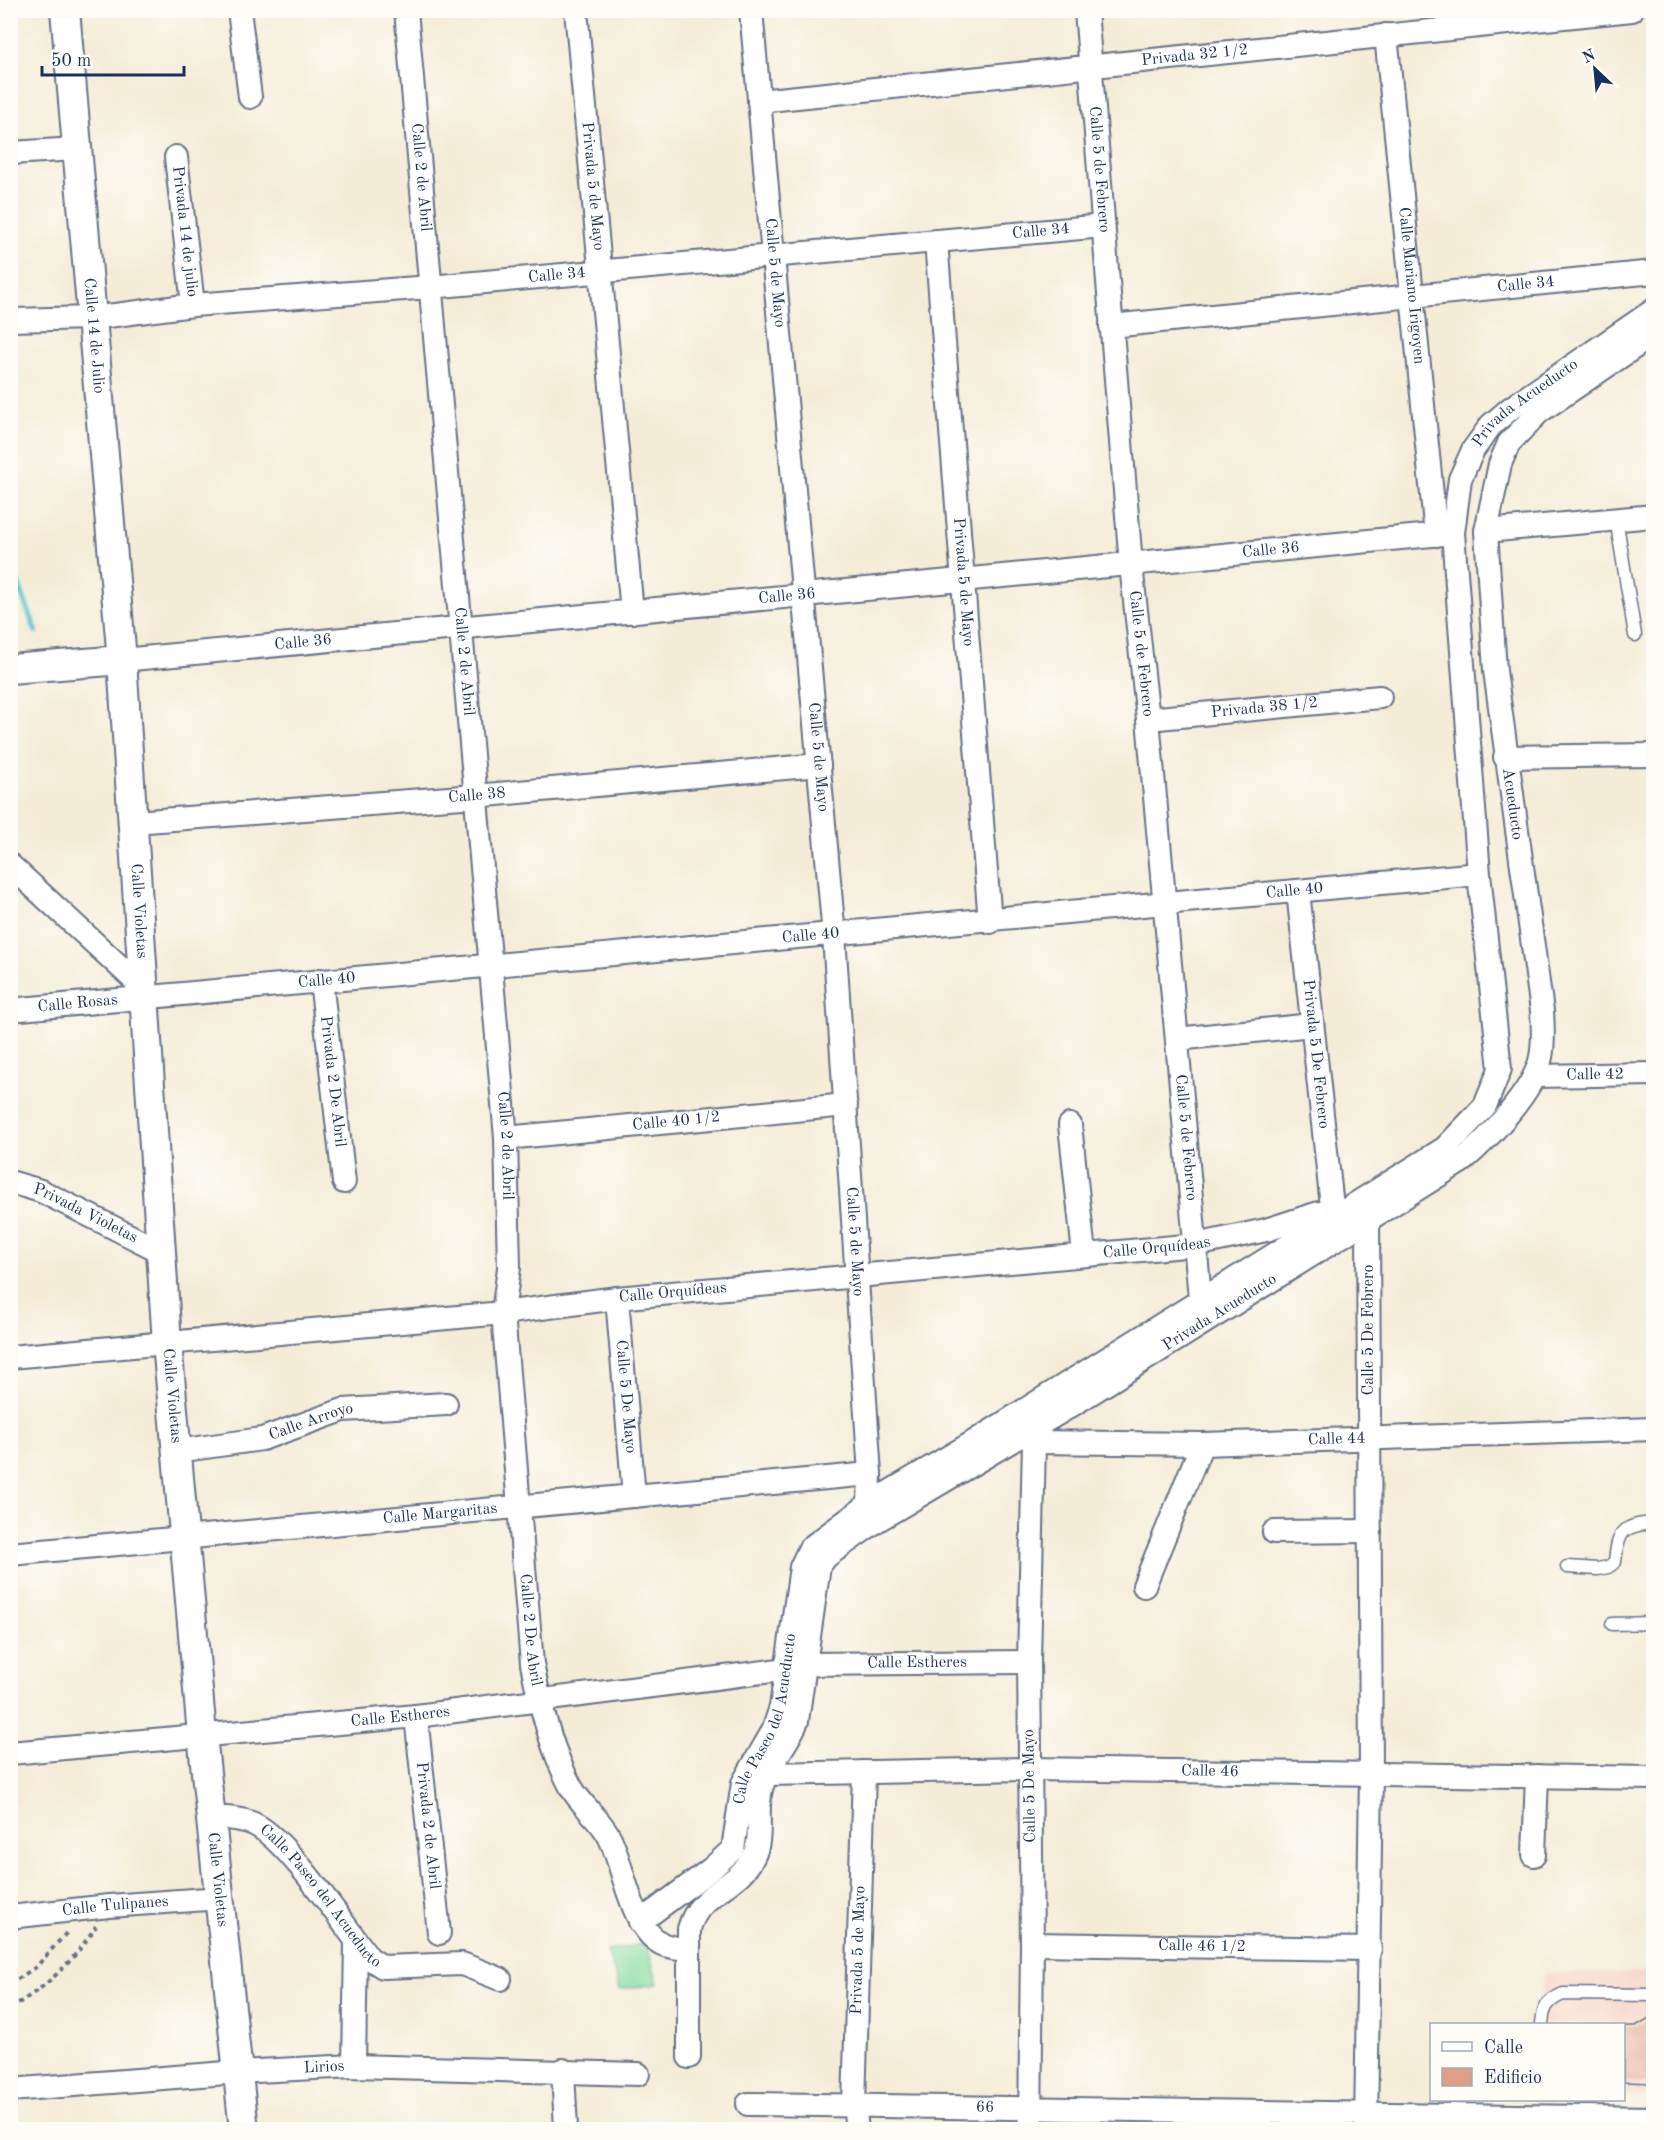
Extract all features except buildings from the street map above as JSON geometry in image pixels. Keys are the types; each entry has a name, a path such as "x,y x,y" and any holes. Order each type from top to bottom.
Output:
{"street":[{"name":"Calle 14 de Julio","path":"65,10 122,660"},
{"path":"239,10 250,97"},
{"name":"Calle 2 de Abril","path":"406,10 506,1138 509,1268 503,1313"},
{"name":"Privada 5 de Mayo","path":"576,10 632,612"},
{"name":"Calle 5 de Mayo","path":"751,10 834,936 874,1512"},
{"name":"Calle 5 de Febrero","path":"1086,10 1131,565 1148,719 1200,1298"},
{"name":"Privada 32 1/2","path":"759,101 1632,10"},
{"name":"Calle Mariano Irigoyen","path":"1386,35 1412,296 1444,534"},
{"path":"10,153 77,148"},
{"name":"Privada 14 de julio","path":"176,157 193,305"},
{"name":"Calle 34","path":"10,320 92,318 193,305 430,287 1103,226"},
{"name":"Privada 5 de Mayo","path":"936,242 990,922"},
{"name":"Calle 34","path":"1112,326 1653,272"},
{"name":"Privada Acueducto","path":"1444,534 1460,479 1473,450 1491,425 1511,408 1653,310"},
{"name":"Privada Acueducto","path":"1486,531 1500,464 1509,442 1539,412 1653,334"},
{"path":"1486,531 1653,516"},
{"name":"Acueducto","path":"1486,531 1495,671 1505,757 1542,1011 1544,1034 1541,1058 1535,1076"},
{"path":"1444,534 1479,874"},
{"name":"Calle 36","path":"122,660 1444,534"},
{"path":"10,669 122,660"},
{"name":"Calle Violetas","path":"122,660 167,1343 202,1735 213,1818 244,2130"},
{"name":"Privada 38 1/2","path":"1148,719 1380,697"},
{"path":"1505,757 1653,755"},
{"name":"Calle 38","path":"134,822 475,796 819,765"},
{"path":"10,865 143,994"},
{"name":"Privada Acueducto","path":"874,1512 1029,1438 1268,1268 1332,1212 1445,1148 1485,1106 1500,1069 1479,874"},
{"name":"Calle 40","path":"143,994 990,922 1479,874"},
{"name":"Privada 5 De Febrero","path":"1298,891 1332,1212"},
{"name":"Privada 2 De Abril","path":"321,980 344,1182"},
{"name":"Calle Rosas","path":"10,1010 143,994"},
{"path":"1177,1039 1312,1025"},
{"name":"Calle 42","path":"1535,1076 1653,1074"},
{"name":"Privada Acueducto","path":"874,1512 968,1446 1200,1298 1368,1221 1462,1161 1478,1147 1535,1076"},
{"name":"Calle 40 1/2","path":"506,1138 846,1105"},
{"path":"1070,1125 1084,1254"},
{"name":"Privada Violetas","path":"10,1182 41,1191 160,1251"},
{"name":"Calle Orquídeas","path":"10,1357 503,1313 617,1298 1196,1245 1332,1212"},
{"name":"Calle 5 De Febrero","path":"1366,2121 1371,1773 1368,1221"},
{"name":"Calle 5 De Mayo","path":"617,1298 634,1496"},
{"name":"Calle 2 De Abril","path":"503,1313 532,1664 539,1699 572,1788 610,1839 640,1922"},
{"name":"Calle Arroyo","path":"177,1451 262,1439 343,1410 446,1404"},
{"name":"Calle 44","path":"1029,1438 1202,1444 1653,1429"},
{"name":"Calle 5 De Mayo","path":"1029,1438 1029,1769 1038,2119"},
{"path":"1144,1586 1202,1444"},
{"name":"Calle Margaritas","path":"10,1554 870,1474"},
{"name":"Calle Paseo del Acueducto","path":"689,1949 689,1929 696,1908 746,1867 754,1857 759,1799 768,1774 790,1739 797,1721 796,1666 804,1557 810,1548 874,1512"},
{"path":"1274,1532 1370,1531"},
{"name":"Calle Estheres","path":"10,1753 416,1716 796,1666 1029,1662"},
{"name":"Calle Paseo del Acueducto","path":"640,1922 711,1869 733,1849 743,1783 772,1731 796,1666"},
{"name":"Privada 2 de Abril","path":"416,1716 439,1933"},
{"name":"Calle 46","path":"768,1774 1029,1769 1653,1778"},
{"name":"Privada 5 de Mayo","path":"857,2130 854,2104 864,1772"},
{"path":"1534,1855 1536,1776"},
{"name":"Calle Paseo del Acueducto","path":"213,1818 235,1819 253,1824 269,1833 285,1850 369,1958 383,1967 462,1964 500,1979"},
{"name":"Calle Tulipanes","path":"10,1917 109,1906 221,1898"},
{"path":"640,1922 658,1943 668,1947 689,1949 689,2057"},
{"path":"354,2066 356,1941"},
{"name":"Calle 46 1/2","path":"1032,1944 1370,1949"},
{"name":"Lirios","path":"10,2090 239,2072 354,2066 563,2070 638,2074"},
{"path":"563,2070 566,2130"},
{"name":"66","path":"748,2103 854,2104 1038,2119 1366,2121 1539,2117 1653,2118"}],"lane":[{"path":"1616,518 1635,635"},
{"path":"1568,1567 1598,1569 1608,1567 1615,1562 1617,1540 1624,1529 1634,1525 1653,1523"},
{"path":"1612,1624 1653,1623"},
{"path":"1542,2023 1543,2012 1549,2000 1563,1994 1653,1995"}],"path":[{"path":"10,2008 52,1979 84,1944 109,1906"},
{"path":"10,1984 36,1967 57,1946 80,1910"}],"shaded area":[{"path":"1653,1972 1653,2095 1625,2095 1625,2023 1540,2023 1543,1973"}],"green space":[{"path":"646,1943 658,1984 620,1989 607,1951"}],"waterway":[{"path":"10,563 36,631"}]}
